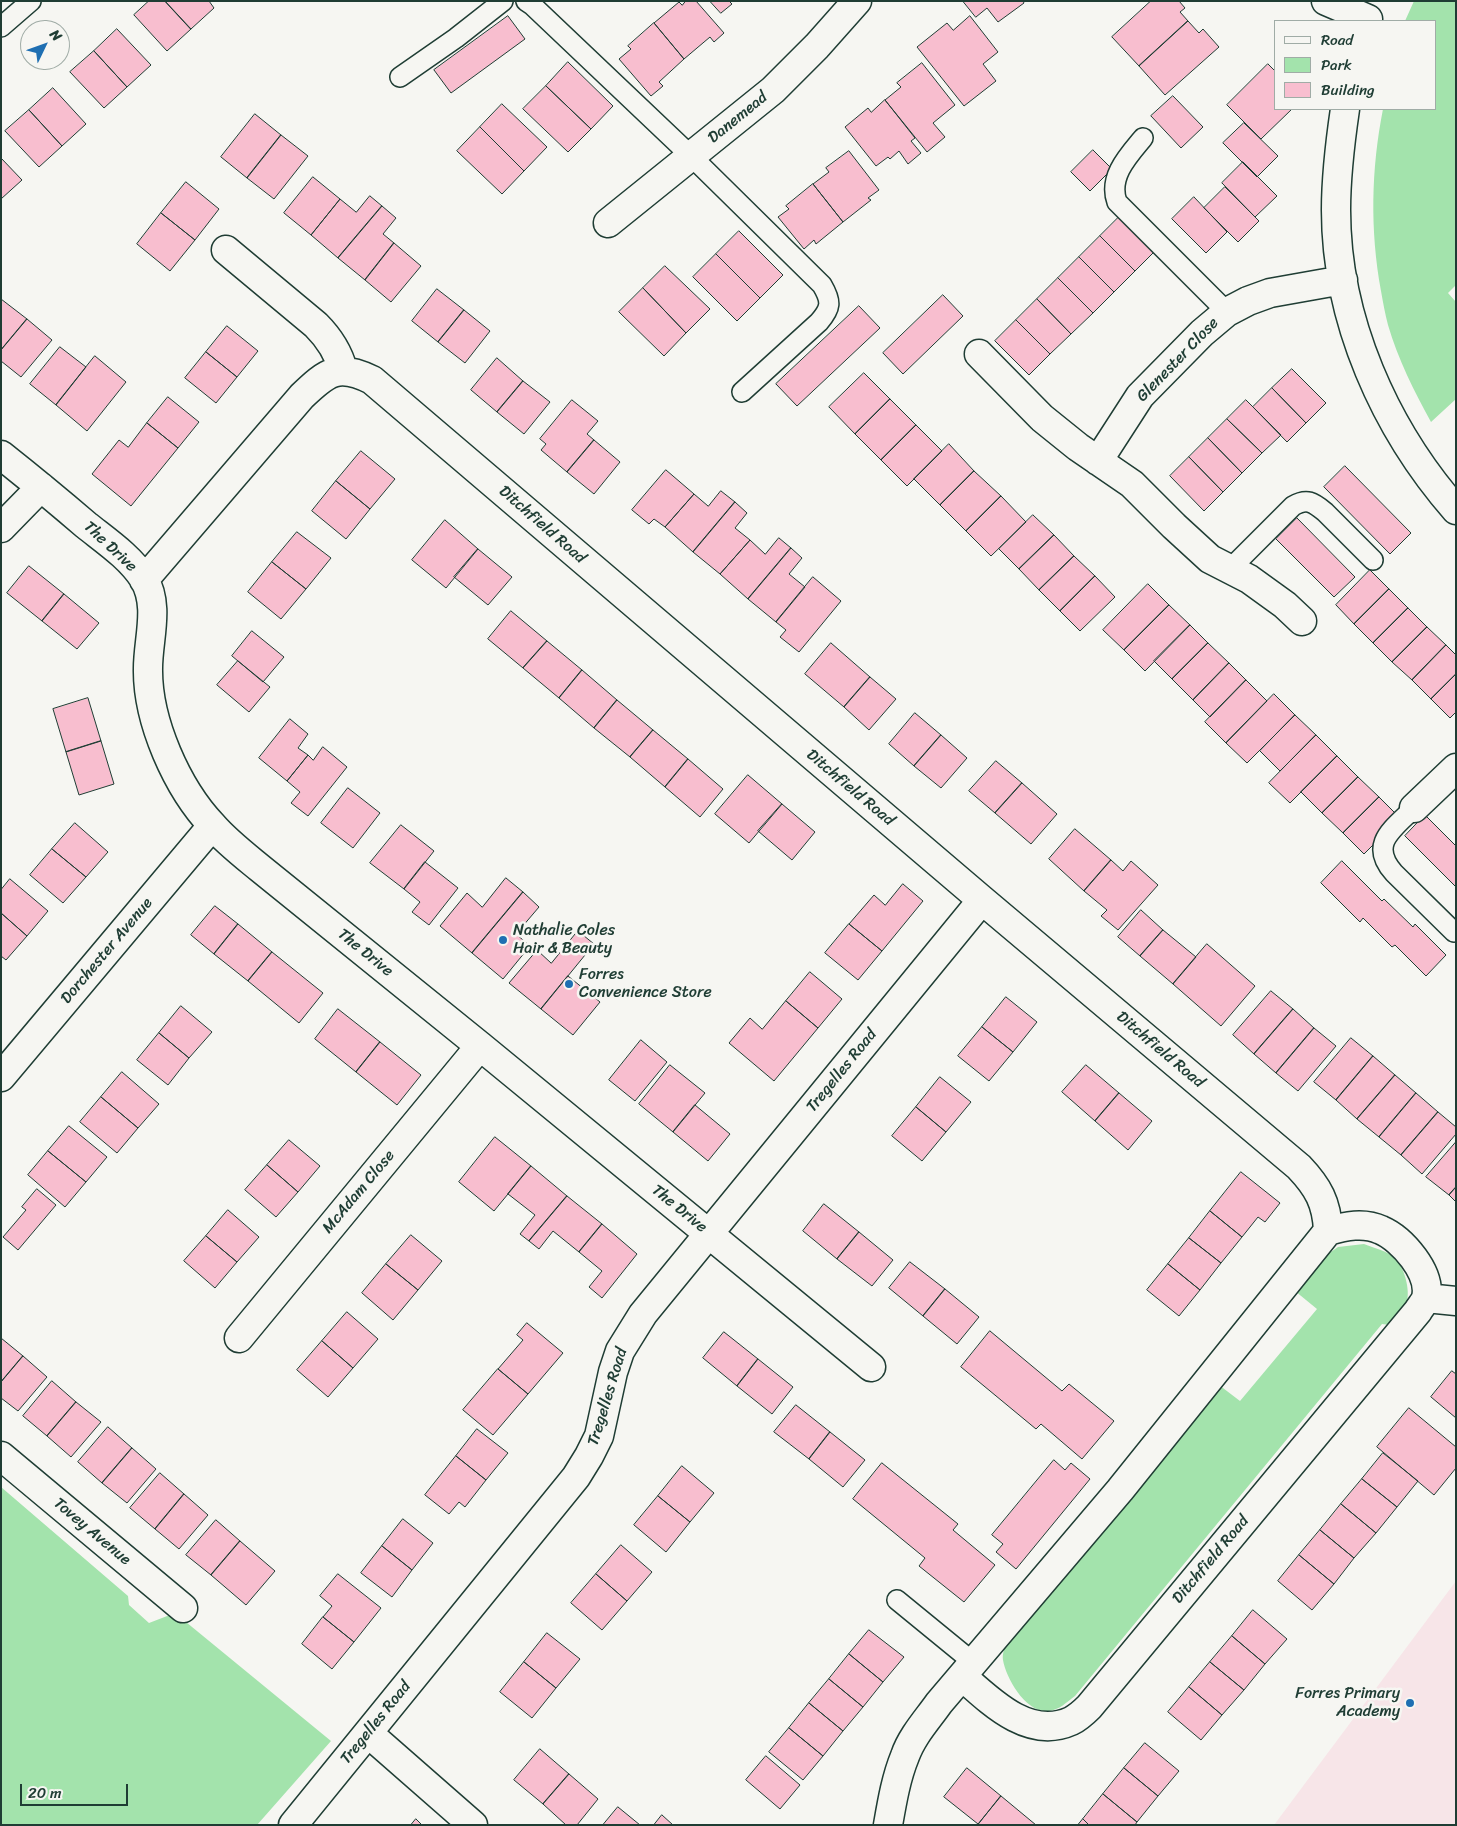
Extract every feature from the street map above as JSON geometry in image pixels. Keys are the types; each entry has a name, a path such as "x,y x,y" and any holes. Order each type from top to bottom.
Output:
{"street":[{"name":"Danemead","path":"608,223 773,90 810,53 857,1"},
{"path":"1326,1 1371,14"},
{"path":"1345,110 1338,162 1336,212 1343,280 1360,344 1381,395 1410,449 1456,510"},
{"path":"144,580 302,396 315,383 330,373 343,370 335,349 327,336 226,250"},
{"name":"Glenester Close","path":"1098,461 1140,396 1202,333 1227,312 1248,301 1270,293 1343,280"},
{"path":"979,354 1061,435 1132,484 1210,559 1249,579 1267,591 1302,621"},
{"name":"Ditchfield Road","path":"343,370 357,372 372,380 386,391 982,900 1299,1167 1311,1180 1320,1196 1327,1214 1328,1232"},
{"name":"The Drive","path":"1,455 116,549 135,567 144,580 150,595 153,612 148,653 148,675 151,702 157,726 179,777 200,811 212,826 228,842 480,1046 870,1367"},
{"path":"1,528 41,487"},
{"path":"1414,808 1456,768"},
{"name":"Dorchester Avenue","path":"1,1077 212,826"},
{"name":"Tregelles Road","path":"293,1825 576,1477 599,1436 613,1372 620,1351 630,1332 643,1314 982,900"},
{"name":"McAdam Close","path":"239,1338 480,1046"},
{"path":"888,1825 895,1787 905,1756 915,1736 968,1670 1120,1490 1328,1232 1346,1226 1361,1226 1381,1230 1398,1240 1410,1252 1421,1269 1426,1298 1456,1300"},
{"name":"Ditchfield Road","path":"968,1670 990,1701 1013,1717 1035,1725 1053,1726 1071,1721 1089,1707 1418,1311 1426,1298"},
{"name":"Tovey Avenue","path":"1,1456 183,1608"},
{"path":"368,1733 473,1825"}],"lane":[{"path":"1,27 31,1"},
{"path":"400,77 456,38 503,1"},
{"path":"526,1 691,156 822,285 829,302 828,309 819,322 742,392"},
{"path":"1143,138 1125,161 1116,178 1114,194 1117,202 1227,312"},
{"path":"1230,569 1293,506 1301,502 1316,505 1325,512 1373,560"},
{"path":"1414,808 1391,832 1383,844 1382,853 1390,869 1454,932"},
{"path":"897,1600 968,1670"}],"shaded area":[{"name":"Forres Primary Academy","path":"1456,1581 1456,1825 1274,1825"}],"green space":[{"path":"1414,1 1456,1 1456,285 1448,293 1456,302 1456,399 1431,422 1407,375 1388,325 1377,268 1375,245 1374,177 1383,110 1437,110 1437,20 1405,20"},
{"path":"1364,1244 1389,1254 1399,1263 1405,1275 1408,1289 1407,1302 1402,1312 1390,1325 1382,1324 1075,1696 1053,1710 1041,1710 1033,1707 1018,1693 1008,1676 1003,1658 1006,1641 1219,1385 1240,1401 1317,1309 1295,1291 1328,1254 1338,1247"},
{"path":"1,1487 128,1596 129,1605 149,1623 175,1613 331,1741 257,1825 1,1825"}],"building":[{"path":"149,1 165,1 191,29 167,51 134,15"},
{"path":"165,1 209,1 214,8 191,29"},
{"path":"686,1 696,1 724,33 714,42 710,37 684,59 654,23 679,2 682,5"},
{"path":"710,1 729,1 732,4 721,13"},
{"path":"963,1 1023,1 1024,3 998,22 987,8 976,17"},
{"path":"1151,1 1179,1 1185,8 1180,12 1188,21 1139,66 1112,37"},
{"path":"508,16 525,39 451,93 434,70"},
{"path":"970,16 998,52 983,64 996,81 964,106 917,47 947,23 953,30"},
{"path":"1188,21 1199,33 1203,29 1219,47 1165,95 1139,66"},
{"path":"654,23 684,59 659,82 663,86 651,96 619,59 631,49 628,46"},
{"path":"117,29 151,65 127,87 94,51"},
{"path":"94,51 127,87 104,108 70,72"},
{"path":"568,62 613,106 591,129 546,86"},
{"path":"922,63 955,105 933,123 945,137 927,152 885,100 901,87 897,83"},
{"path":"1268,64 1274,70 1274,110 1291,110 1261,139 1227,105"},
{"path":"546,86 591,129 568,152 523,109"},
{"path":"53,88 86,124 62,146 29,110"},
{"path":"1173,96 1203,127 1181,148 1151,116"},
{"path":"885,100 915,138 911,141 921,153 908,164 899,151 890,159 888,157 876,166 845,127 868,108 871,112"},
{"path":"502,104 547,147 524,171 480,127"},
{"path":"29,110 62,146 39,167 5,131"},
{"path":"255,114 281,135 247,178 221,157"},
{"path":"1244,123 1278,156 1257,177 1223,143"},
{"path":"480,127 524,171 502,194 457,151"},
{"path":"281,135 308,156 274,199 247,178"},
{"path":"1093,150 1112,169 1090,191 1071,172"},
{"path":"849,151 879,190 868,198 871,200 843,222 813,184 829,172 826,168"},
{"path":"1,158 22,180 1,199"},
{"path":"1243,162 1277,196 1255,217 1222,183"},
{"path":"313,177 340,199 311,235 284,213"},
{"path":"186,182 219,209 195,240 161,213"},
{"path":"813,184 843,222 816,244 814,240 804,249 778,217 789,209 786,206"},
{"path":"1225,187 1259,221 1238,242 1204,208"},
{"path":"370,196 382,206 338,258 311,235 340,199 356,212"},
{"path":"1194,197 1227,232 1206,253 1172,219"},
{"path":"382,206 396,218 383,234 394,243 365,280 338,258"},
{"path":"161,213 195,240 170,271 137,244"},
{"path":"1121,215 1156,250 1135,271 1100,236"},
{"path":"739,231 783,275 760,298 716,254"},
{"path":"1100,236 1135,271 1114,292 1079,257"},
{"path":"394,243 421,266 391,302 365,280"},
{"path":"716,254 760,298 737,321 693,277"},
{"path":"1079,257 1114,292 1093,313 1058,278"},
{"path":"665,266 710,309 686,333 643,288"},
{"path":"1058,278 1093,313 1071,334 1037,299"},
{"path":"643,288 686,333 664,356 619,312"},
{"path":"437,289 464,310 438,342 412,321"},
{"path":"943,295 963,316 903,374 883,353"},
{"path":"1,299 27,319 1,350"},
{"path":"1037,299 1071,334 1050,354 1016,320"},
{"path":"859,306 880,328 797,406 776,384"},
{"path":"464,310 490,331 465,363 438,342"},
{"path":"27,319 52,340 21,377 1,361 1,350"},
{"path":"1016,320 1050,354 1029,375 995,341"},
{"path":"227,326 258,351 237,377 206,352"},
{"path":"60,347 86,367 56,405 30,384"},
{"path":"206,352 237,377 216,403 185,378"},
{"path":"95,356 126,382 87,431 56,405"},
{"path":"497,358 523,381 497,412 471,390"},
{"path":"1292,369 1326,403 1306,423 1272,388"},
{"path":"864,373 890,399 855,434 829,407"},
{"path":"523,381 550,402 524,434 497,412"},
{"path":"1272,388 1306,423 1287,442 1253,407"},
{"path":"168,397 199,422 178,448 147,423"},
{"path":"890,399 916,425 881,460 855,434"},
{"path":"572,400 598,421 587,434 594,440 567,472 541,450 546,444 540,439"},
{"path":"1246,400 1281,435 1262,453 1227,419"},
{"path":"1227,419 1262,453 1242,473 1208,438"},
{"path":"147,423 178,448 131,506 92,474 119,440 128,447"},
{"path":"916,425 942,451 907,486 881,460"},
{"path":"1208,438 1242,473 1223,492 1189,457"},
{"path":"594,440 620,462 594,494 567,472"},
{"path":"949,444 974,471 940,505 914,479"},
{"path":"361,451 395,479 370,509 336,481"},
{"path":"1189,457 1223,492 1204,511 1170,476"},
{"path":"1345,466 1411,533 1390,554 1324,487"},
{"path":"666,470 694,494 665,527 654,519 649,524 632,510"},
{"path":"974,471 1001,496 966,531 940,505"},
{"path":"336,481 370,509 346,539 312,511"},
{"path":"721,491 735,502 693,552 665,527 694,494 708,506"},
{"path":"1001,496 1026,522 991,556 966,531"},
{"path":"735,502 747,513 735,528 750,540 720,574 693,552"},
{"path":"1033,515 1054,535 1019,569 999,549"},
{"path":"1297,518 1355,577 1334,597 1276,539"},
{"path":"445,520 478,549 446,588 412,560"},
{"path":"297,532 331,558 306,589 272,562"},
{"path":"1054,535 1074,556 1039,590 1019,569"},
{"path":"779,538 791,548 748,599 720,574 750,540 765,554"},
{"path":"791,548 802,558 789,574 805,587 776,622 748,599"},
{"path":"478,549 512,577 488,605 454,577"},
{"path":"1074,556 1095,576 1060,611 1039,590"},
{"path":"272,562 306,589 281,619 248,592"},
{"path":"29,566 64,594 42,621 7,593"},
{"path":"1370,570 1389,589 1354,624 1336,605"},
{"path":"1095,576 1115,597 1080,631 1060,611"},
{"path":"813,577 841,601 799,652 780,637 786,630 776,622"},
{"path":"1148,584 1169,605 1124,650 1103,630"},
{"path":"1389,589 1408,608 1373,643 1354,624"},
{"path":"64,594 99,623 77,649 42,621"},
{"path":"1169,605 1190,625 1145,671 1124,650"},
{"path":"1408,608 1427,627 1392,662 1373,643"},
{"path":"511,611 547,641 523,668 488,639"},
{"path":"1190,625 1208,643 1172,679 1154,661"},
{"path":"1427,627 1446,645 1412,680 1392,662"},
{"path":"252,631 284,657 263,682 232,656"},
{"path":"547,641 582,670 559,698 523,668"},
{"path":"831,643 870,677 844,707 805,674"},
{"path":"1208,643 1229,663 1193,700 1172,679"},
{"path":"1446,645 1456,655 1456,674 1431,699 1412,680"},
{"path":"238,661 270,687 249,712 217,685"},
{"path":"1229,663 1246,680 1210,717 1193,700"},
{"path":"582,670 617,700 594,728 559,698"},
{"path":"1456,674 1456,712 1450,718 1431,699"},
{"path":"870,677 896,699 869,730 844,707"},
{"path":"1246,680 1267,701 1226,743 1205,722"},
{"path":"1274,694 1295,715 1247,763 1226,743"},
{"path":"88,698 101,741 66,752 53,709"},
{"path":"617,700 653,730 630,757 594,728"},
{"path":"915,713 941,735 914,766 889,744"},
{"path":"1295,715 1316,735 1280,771 1260,751"},
{"path":"290,719 308,734 298,748 308,755 287,781 259,758"},
{"path":"653,730 688,759 665,787 630,757"},
{"path":"941,735 967,758 941,788 914,766"},
{"path":"1316,735 1337,756 1290,803 1269,783"},
{"path":"101,741 114,784 79,795 66,752"},
{"path":"323,747 347,767 308,816 291,803 300,792 287,781 308,755 313,760"},
{"path":"1337,756 1358,777 1322,813 1301,792"},
{"path":"688,759 723,789 700,817 665,787"},
{"path":"996,761 1022,783 995,813 969,791"},
{"path":"748,775 782,804 749,843 715,814"},
{"path":"1358,777 1379,797 1343,833 1322,813"},
{"path":"1022,783 1057,814 1031,844 995,813"},
{"path":"348,788 380,813 353,848 321,823"},
{"path":"1379,797 1400,818 1364,854 1343,833"},
{"path":"782,804 815,832 792,860 758,831"},
{"path":"1425,815 1456,846 1456,887 1405,836"},
{"path":"75,823 108,852 86,877 52,849"},
{"path":"401,825 434,851 404,889 370,863"},
{"path":"1075,829 1111,860 1084,891 1049,859"},
{"path":"52,849 86,877 63,903 30,875"},
{"path":"1111,860 1123,871 1131,861 1158,885 1118,930 1101,916 1107,910 1084,891"},
{"path":"1342,861 1382,901 1384,899 1413,927 1415,924 1446,955 1426,976 1395,945 1392,947 1363,918 1360,922 1321,883"},
{"path":"425,862 458,888 429,925 412,912 420,902 404,889"},
{"path":"506,878 523,892 472,953 440,926 467,893 482,907"},
{"path":"10,879 48,911 27,936 1,913 1,890"},
{"path":"903,884 923,901 882,951 849,924 874,895 885,905"},
{"name":"Nathalie Coles Hair & Beauty","path":"523,892 539,907 516,934 530,946 503,979 472,953"},
{"path":"215,906 238,924 214,954 191,935"},
{"path":"1141,910 1163,930 1140,956 1118,937"},
{"path":"1,913 27,936 6,960 1,956"},
{"path":"238,924 272,952 248,981 214,954"},
{"path":"849,924 882,951 858,980 825,953"},
{"path":"1163,930 1196,957 1173,984 1140,956"},
{"path":"578,931 594,944 541,1009 509,983 537,950 551,963"},
{"path":"1207,944 1255,986 1221,1026 1173,984"},
{"path":"272,952 323,993 299,1023 248,981"},
{"path":"810,972 842,999 818,1028 786,1001"},
{"path":"568,976 600,1002 573,1035 541,1009"},
{"path":"1271,991 1293,1009 1254,1054 1233,1035"},
{"path":"1006,997 1037,1022 1013,1052 982,1027"},
{"path":"786,1001 818,1028 774,1081 729,1043 750,1018 762,1029"},
{"path":"181,1006 212,1032 189,1058 159,1033"},
{"path":"338,1009 380,1042 356,1072 315,1039"},
{"path":"1293,1009 1314,1028 1276,1073 1254,1054"},
{"path":"982,1027 1013,1052 989,1081 958,1056"},
{"path":"1314,1028 1336,1046 1298,1091 1276,1073"},
{"path":"159,1033 189,1058 168,1085 137,1060"},
{"path":"1351,1038 1373,1056 1336,1100 1314,1082"},
{"path":"641,1040 667,1062 635,1101 609,1080"},
{"path":"380,1042 421,1075 397,1105 356,1072"},
{"path":"1373,1056 1395,1075 1357,1119 1336,1100"},
{"path":"670,1065 705,1093 673,1132 639,1104"},
{"path":"1086,1065 1119,1093 1095,1121 1062,1092"},
{"path":"122,1072 159,1104 138,1128 101,1097"},
{"path":"1395,1075 1416,1093 1379,1137 1357,1119"},
{"path":"940,1077 971,1102 946,1132 916,1107"},
{"path":"1119,1093 1152,1121 1128,1150 1095,1121"},
{"path":"1416,1093 1438,1112 1401,1155 1379,1137"},
{"path":"101,1097 138,1128 117,1153 80,1122"},
{"path":"695,1105 730,1134 708,1161 673,1132"},
{"path":"916,1107 946,1132 922,1161 892,1136"},
{"path":"1438,1112 1456,1127 1456,1134 1422,1174 1401,1155"},
{"path":"69,1126 107,1157 86,1182 48,1151"},
{"path":"495,1137 531,1166 494,1211 459,1182"},
{"path":"289,1140 320,1166 298,1192 267,1165"},
{"path":"1456,1142 1456,1187 1449,1195 1426,1177"},
{"path":"48,1151 86,1182 65,1207 28,1175"},
{"path":"267,1165 298,1192 276,1217 245,1190"},
{"path":"531,1166 567,1196 529,1241 520,1234 535,1215 508,1194"},
{"path":"1241,1172 1280,1203 1265,1222 1258,1217 1242,1237 1210,1211"},
{"path":"1456,1187 1456,1202 1449,1195"},
{"path":"37,1189 56,1205 18,1250 3,1237 26,1210 22,1207"},
{"path":"567,1196 602,1224 579,1252 553,1231 539,1249 529,1241"},
{"path":"824,1204 859,1232 837,1259 803,1231"},
{"path":"228,1210 259,1237 237,1262 206,1236"},
{"path":"1210,1211 1242,1237 1221,1263 1189,1238"},
{"path":"602,1224 637,1254 602,1298 589,1287 602,1271 579,1252"},
{"path":"859,1232 893,1260 872,1286 837,1259"},
{"path":"411,1235 442,1261 418,1290 386,1264"},
{"path":"206,1236 237,1262 215,1288 184,1261"},
{"path":"1189,1238 1221,1263 1200,1290 1168,1264"},
{"path":"910,1262 945,1289 923,1316 889,1288"},
{"path":"386,1264 418,1290 393,1320 362,1293"},
{"path":"1168,1264 1200,1290 1179,1316 1147,1290"},
{"path":"945,1289 979,1317 957,1344 923,1316"},
{"path":"347,1312 378,1339 353,1368 322,1341"},
{"path":"527,1323 563,1353 528,1394 498,1369 523,1340 517,1335"},
{"path":"990,1331 1062,1391 1069,1384 1114,1421 1082,1459 1041,1424 1036,1429 961,1367"},
{"path":"724,1332 758,1359 737,1386 703,1358"},
{"path":"1,1338 23,1356 1,1382"},
{"path":"322,1341 353,1368 328,1397 297,1370"},
{"path":"23,1356 47,1377 18,1411 1,1398 1,1382"},
{"path":"758,1359 793,1387 772,1414 737,1386"},
{"path":"498,1369 528,1394 493,1435 463,1410"},
{"path":"1452,1371 1456,1374 1456,1418 1431,1397"},
{"path":"52,1381 76,1402 47,1436 23,1416"},
{"path":"76,1402 101,1422 71,1457 47,1436"},
{"path":"796,1405 830,1432 809,1459 774,1432"},
{"path":"1409,1408 1456,1447 1456,1468 1434,1495 1377,1447"},
{"path":"108,1427 132,1448 102,1483 78,1462"},
{"path":"477,1429 508,1453 486,1480 456,1456"},
{"path":"830,1432 865,1460 843,1487 809,1459"},
{"path":"132,1448 156,1469 127,1503 102,1483"},
{"path":"1383,1453 1418,1481 1397,1507 1362,1479"},
{"path":"456,1456 486,1480 465,1507 459,1502 449,1514 425,1495"},
{"path":"1054,1460 1065,1470 1071,1463 1090,1479 1016,1569 996,1552 1003,1544 992,1535"},
{"path":"882,1463 958,1524 953,1530 995,1565 964,1602 919,1566 925,1558 853,1499"},
{"path":"682,1466 714,1493 690,1522 658,1496"},
{"path":"160,1473 184,1494 155,1529 130,1508"},
{"path":"1362,1479 1397,1507 1376,1533 1341,1504"},
{"path":"184,1494 208,1515 179,1549 155,1529"},
{"path":"658,1496 690,1522 666,1552 634,1525"},
{"path":"1341,1504 1376,1533 1354,1558 1320,1530"},
{"path":"403,1519 433,1543 412,1570 382,1546"},
{"path":"216,1520 240,1541 211,1575 186,1555"},
{"path":"1320,1530 1354,1558 1334,1584 1299,1555"},
{"path":"240,1541 275,1571 246,1605 211,1575"},
{"path":"621,1545 652,1572 627,1601 596,1574"},
{"path":"382,1546 412,1570 392,1597 361,1573"},
{"path":"1299,1555 1334,1584 1312,1610 1278,1581"},
{"path":"338,1574 381,1608 354,1642 323,1617 332,1606 320,1596"},
{"path":"596,1574 627,1601 602,1630 571,1603"},
{"path":"1253,1610 1287,1639 1265,1664 1232,1636"},
{"path":"323,1617 354,1642 332,1669 302,1644"},
{"path":"869,1630 904,1657 883,1682 849,1654"},
{"path":"547,1633 580,1659 556,1688 524,1662"},
{"path":"1232,1636 1265,1664 1244,1690 1210,1662"},
{"path":"849,1654 883,1682 863,1707 829,1679"},
{"path":"524,1662 556,1688 532,1718 500,1692"},
{"path":"1210,1662 1244,1690 1222,1715 1189,1687"},
{"path":"829,1679 863,1707 843,1731 809,1703"},
{"path":"1189,1687 1222,1715 1201,1740 1168,1712"},
{"path":"809,1703 843,1731 823,1756 789,1728"},
{"path":"789,1728 823,1756 803,1780 769,1752"},
{"path":"1145,1743 1179,1771 1158,1796 1124,1768"},
{"path":"540,1749 569,1774 543,1804 514,1780"},
{"path":"766,1756 800,1785 780,1809 746,1780"},
{"path":"967,1768 1001,1796 978,1824 944,1797"},
{"path":"1124,1768 1158,1796 1137,1822 1103,1794"},
{"path":"569,1774 598,1799 577,1825 566,1825 543,1804"},
{"path":"1103,1794 1137,1822 1135,1825 1089,1825 1083,1819"},
{"path":"1001,1796 1036,1825 978,1825"},
{"path":"618,1807 640,1825 603,1825"},
{"path":"662,1815 673,1825 654,1825"},
{"path":"416,1819 422,1825 411,1825"},
{"path":"1083,1819 1089,1825 1078,1825"}],"place":[{"name":"Nathalie Coles Hair & Beauty","path":"503,940"},
{"name":"Forres Convenience Store","path":"569,984"},
{"name":"Forres Primary Academy","path":"1410,1703"}]}
